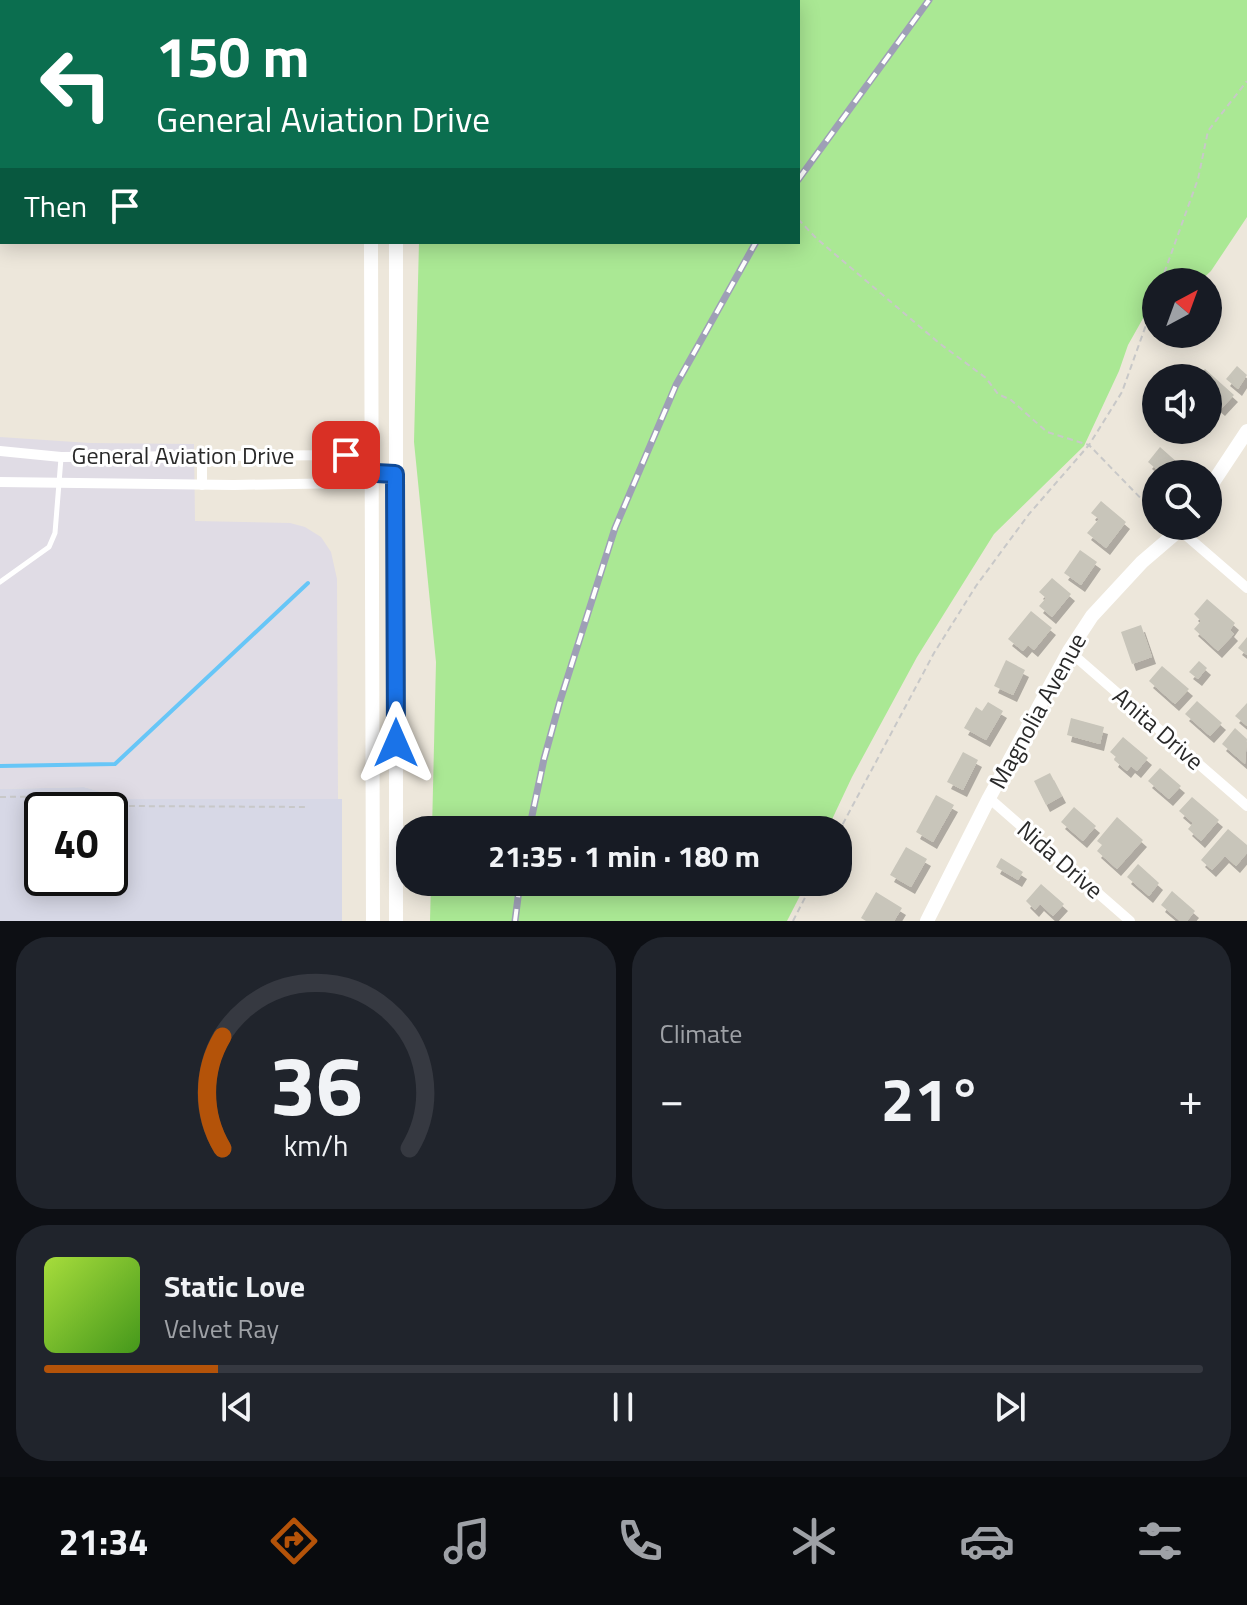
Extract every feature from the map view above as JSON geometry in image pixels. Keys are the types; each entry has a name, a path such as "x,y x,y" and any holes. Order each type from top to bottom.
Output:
{"street":[{"path":"371,244 373,921"},
{"path":"396,244 396,921"},
{"path":"1222,469 1247,431"},
{"name":"General Aviation Drive","path":"0,451 61,457 346,455 357,472"},
{"path":"202,456 202,485"},
{"name":"General Aviation Drive","path":"357,472 395,474"},
{"name":"General Aviation Drive","path":"0,482 202,485 347,483 357,472"},
{"name":"Magnolia Avenue","path":"927,921 1069,651 1102,605 1142,562 1168,540"},
{"path":"1195,540 1247,588"},
{"name":"Anita Drive","path":"1069,651 1247,806"},
{"name":"Nida Drive","path":"989,798 1130,921"}],"lane":[{"path":"0,582 49,547 55,533 61,457"}],"path":[{"path":"1166,268 1198,179 1208,131 1247,81"},
{"path":"800,221 939,343 986,378 998,394 1011,400 1047,432 1089,445 1142,500"},
{"path":"847,816 934,653 976,586 1029,514 1089,445 1122,392 1142,336"},
{"path":"0,797 78,796 124,806 308,807"},
{"path":"793,921 806,896"}],"shaded area":[{"path":"0,437 90,443 194,444 195,521 290,523 305,527 321,537 331,552 337,579 338,799 128,799 128,792 102,792 84,787 0,789"},
{"path":"84,787 102,792 24,792 24,896 128,896 128,799 342,799 342,921 0,921 0,789"}],"green space":[{"path":"800,0 1247,0 1247,217 1213,268 1142,268 1142,320 1084,446 994,534 917,657 834,816 432,816 436,662 414,442 419,244 800,244"},
{"path":"431,896 800,896 787,921 430,921"}],"building":[{"path":"1237,366 1247,375 1238,389 1226,379"},
{"path":"1222,384 1234,395 1222,408"},
{"path":"1160,447 1175,460 1150,460"},
{"path":"1101,501 1126,522 1106,548 1087,533 1099,519 1091,513"},
{"path":"1080,550 1097,562 1081,585 1064,573"},
{"path":"1052,578 1071,594 1052,617 1039,606 1046,598 1039,592"},
{"path":"1207,599 1235,623 1230,630 1234,634 1218,651 1194,629 1201,621 1194,614"},
{"path":"1031,611 1052,628 1034,650 1028,645 1023,651 1008,639"},
{"path":"1141,625 1152,657 1132,664 1121,632"},
{"path":"1247,637 1247,655 1238,648"},
{"path":"1006,660 1025,670 1013,695 994,686"},
{"path":"1199,661 1207,668 1198,679 1189,672"},
{"path":"1162,666 1189,689 1175,704 1149,681"},
{"path":"1197,701 1222,723 1210,736 1185,714"},
{"path":"988,702 1003,711 986,740 964,728 976,707 982,711"},
{"path":"1247,703 1247,726 1235,716"},
{"path":"1071,718 1104,727 1100,744 1067,735"},
{"path":"1235,728 1247,739 1245,764 1222,744"},
{"path":"1123,737 1148,758 1137,771 1131,766 1127,771 1110,752"},
{"path":"963,752 978,760 963,790 947,782"},
{"path":"1160,768 1181,786 1169,799 1148,781"},
{"path":"1050,773 1062,796 1046,805 1034,781"},
{"path":"936,795 954,805 933,842 916,832"},
{"path":"1192,797 1219,820 1201,841 1188,829 1193,823 1179,811"},
{"path":"1074,807 1096,826 1083,841 1061,822"},
{"path":"1117,817 1143,840 1117,869 1097,851 1102,845 1097,841"},
{"path":"1228,829 1247,845 1247,853 1236,866 1225,856 1212,870 1201,860"},
{"path":"906,847 927,859 911,887 890,875"},
{"path":"1001,858 1023,872 1018,880 996,867"},
{"path":"1138,864 1159,883 1149,896 1127,877"},
{"path":"1041,884 1064,904 1053,916 1040,904 1035,910 1026,901"},
{"path":"1172,891 1195,911 1187,921 1180,921 1161,905"},
{"path":"876,892 902,908 894,921 866,921 861,918"}],"waterway":[{"path":"0,766 115,764 308,583"}],"railway":[{"path":"800,177 929,0"},
{"path":"532,816 560,701 615,528 676,385 755,244"},
{"path":"515,921 518,896"}],"route":[{"path":"346,455 357,472 395,474 396,743"}]}
